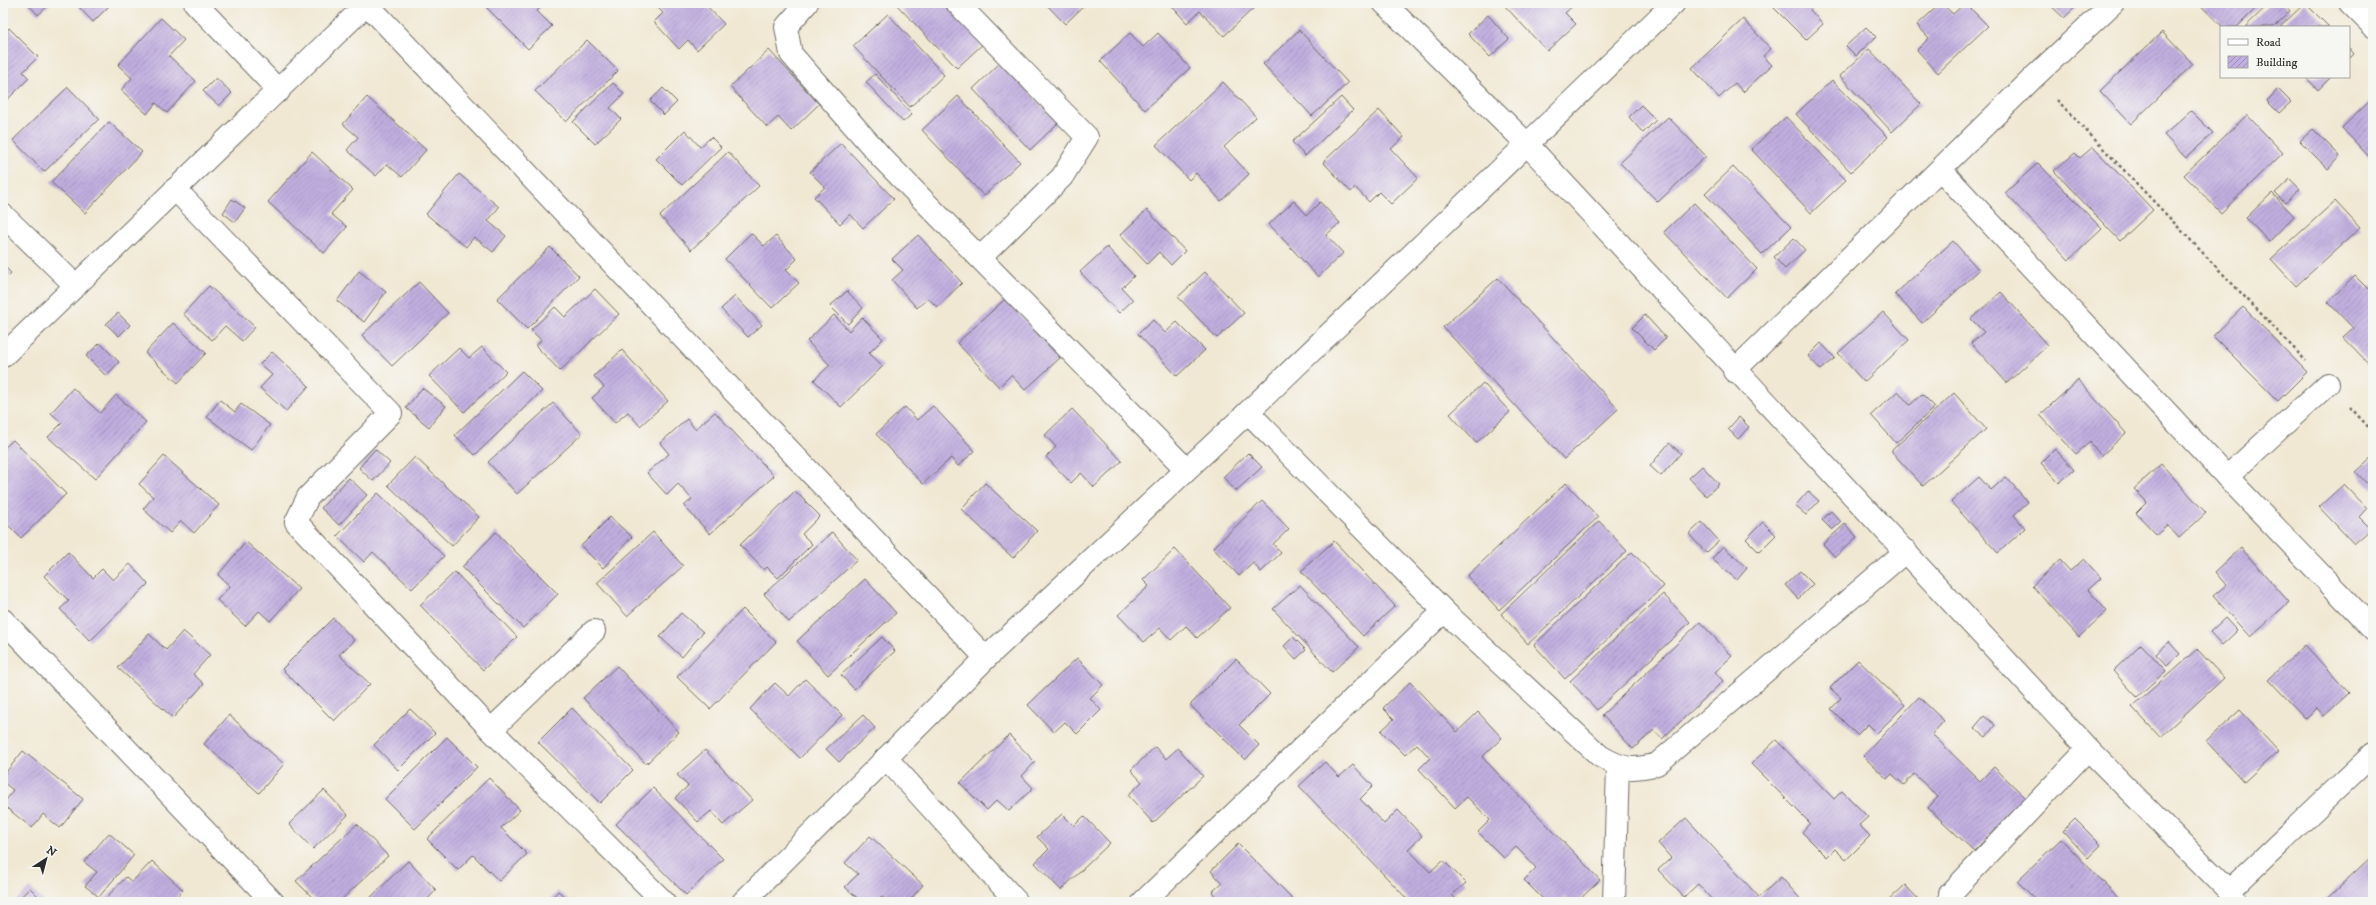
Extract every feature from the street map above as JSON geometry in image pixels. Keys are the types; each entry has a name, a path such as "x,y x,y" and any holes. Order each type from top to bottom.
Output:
{"street":[{"path":"195,3 279,91"},
{"path":"807,3 786,27 791,54 883,159 982,258 1186,469"},
{"path":"957,3 1087,137 1062,177 982,258"},
{"path":"1384,3 1526,143 1734,370 1906,551 2088,749 2232,897 2373,754"},
{"path":"743,902 986,658 1248,412 1526,143 1674,3"},
{"path":"1734,370 1941,170 2034,77 2113,3"},
{"path":"2350,3 2373,26"},
{"path":"3,356 175,189 279,91 367,4 986,658"},
{"path":"1941,170 2226,477 2373,630"},
{"path":"175,189 391,413 308,497 296,522 491,730 664,902"},
{"path":"3,215 76,286"},
{"path":"2226,477 2328,384"},
{"path":"1248,412 1444,611 1600,756 1618,766 1639,769 1657,764 1906,551"},
{"path":"1143,902 1444,611"},
{"path":"3,620 273,902"},
{"path":"491,730 594,631"},
{"path":"1950,894 2088,749"},
{"path":"886,758 1017,902"},
{"path":"1614,902 1618,766"}],"path":[{"path":"2034,77 2373,432"}],"building":[{"path":"27,3 51,3 38,15"},
{"path":"75,3 112,3 93,22"},
{"path":"482,3 545,3 537,11 552,26 528,49"},
{"path":"653,3 704,3 724,24 697,50 688,40 679,49 654,22 663,13"},
{"path":"895,3 950,3 986,41 957,68"},
{"path":"1045,3 1087,3 1065,24"},
{"path":"1169,3 1259,3 1224,36 1200,11 1187,23"},
{"path":"1502,3 1576,3 1565,13 1576,24 1547,51"},
{"path":"1769,3 1817,3 1810,10 1823,24 1806,40"},
{"path":"1941,3 1953,14 1965,3 1988,26 1938,73 1917,50 1929,38 1917,25"},
{"path":"2054,3 2080,3 2064,18 2051,6"},
{"path":"2198,3 2261,3 2238,26 2222,26"},
{"path":"2270,3 2283,3 2290,11 2275,26 2246,26"},
{"path":"2305,3 2328,26 2281,26"},
{"path":"888,14 944,75 910,107 853,46"},
{"path":"1488,15 1509,39 1490,57 1468,34"},
{"path":"161,18 184,40 169,56 196,81 167,113 156,103 147,114 121,90 132,78 118,65"},
{"path":"1743,19 1771,49 1763,56 1772,65 1743,92 1735,83 1719,98 1692,68"},
{"path":"1866,27 1876,37 1856,56 1846,46"},
{"path":"9,28 38,57 23,72 29,78 3,104 3,35"},
{"path":"1299,30 1348,83 1312,116 1263,64"},
{"path":"2162,32 2193,64 2131,124 2100,91"},
{"path":"1130,33 1143,47 1158,33 1190,68 1145,110 1100,61"},
{"path":"587,40 618,71 566,122 535,91"},
{"path":"1869,49 1921,104 1892,132 1840,76"},
{"path":"2350,49 2354,54 2350,58"},
{"path":"769,50 819,104 791,131 778,117 767,127 730,87"},
{"path":"1001,62 1058,123 1030,150 973,89"},
{"path":"875,74 912,114 903,122 866,82"},
{"path":"216,78 232,93 219,106 203,91"},
{"path":"2307,78 2330,78 2318,90"},
{"path":"1832,80 1888,137 1851,172 1796,114"},
{"path":"1223,82 1256,117 1224,147 1249,174 1221,201 1196,173 1189,180 1156,145"},
{"path":"613,83 624,94 610,108 621,119 595,144 573,122"},
{"path":"68,87 99,119 44,172 13,140"},
{"path":"663,88 677,102 664,115 650,101"},
{"path":"2278,89 2291,102 2279,113 2267,101"},
{"path":"958,96 1020,162 984,196 922,130"},
{"path":"367,97 426,150 402,177 387,164 376,176 347,150 358,137 343,124"},
{"path":"1341,97 1353,110 1305,156 1292,142"},
{"path":"2373,98 2373,161 2342,128"},
{"path":"1641,105 1656,120 1643,133 1629,117"},
{"path":"1379,110 1404,137 1391,149 1418,178 1391,204 1379,192 1369,202 1355,187 1351,192 1323,162"},
{"path":"2191,111 2213,133 2186,158 2164,135"},
{"path":"2247,115 2283,153 2221,213 2184,175"},
{"path":"1668,117 1706,156 1658,202 1620,163"},
{"path":"1786,117 1846,180 1811,213 1751,149"},
{"path":"109,122 142,152 85,213 51,182"},
{"path":"2313,129 2340,156 2328,169 2300,141"},
{"path":"685,130 700,147 711,137 721,147 682,185 656,159"},
{"path":"841,143 894,199 863,228 850,214 840,224 814,197 825,187 810,172"},
{"path":"2093,147 2153,210 2120,241 2054,171 2075,153 2080,158"},
{"path":"312,152 353,190 331,214 347,227 324,253 268,202"},
{"path":"728,152 759,186 691,250 660,216"},
{"path":"2038,163 2102,229 2069,260 2005,193"},
{"path":"1733,167 1791,227 1762,254 1705,194"},
{"path":"459,174 499,207 488,221 506,236 493,252 474,237 466,247 426,214"},
{"path":"2290,179 2300,189 2285,203 2275,193"},
{"path":"2272,193 2294,216 2269,242 2246,218"},
{"path":"232,199 245,208 235,222 223,213"},
{"path":"1294,201 1307,215 1320,202 1340,223 1326,235 1343,253 1318,277 1269,224"},
{"path":"2335,201 2360,228 2296,286 2271,259"},
{"path":"1694,203 1757,269 1727,298 1664,232"},
{"path":"1147,210 1185,251 1171,265 1159,252 1147,264 1120,235"},
{"path":"751,233 764,246 776,236 797,259 786,270 799,283 772,308 725,259"},
{"path":"918,235 962,283 937,307 928,298 917,308 892,280 903,270 892,259"},
{"path":"1794,238 1805,250 1785,269 1774,257"},
{"path":"1953,241 1979,270 1922,323 1895,294"},
{"path":"550,247 579,276 527,329 497,299"},
{"path":"1107,247 1134,276 1122,288 1133,300 1119,313 1080,272"},
{"path":"3,265 11,273 3,281"},
{"path":"359,271 386,292 364,322 337,301"},
{"path":"1205,272 1244,313 1217,338 1178,297"},
{"path":"2355,276 2368,289 2373,284 2373,368 2343,337 2353,328 2328,302"},
{"path":"1498,278 1618,409 1564,459 1443,327"},
{"path":"419,282 448,313 392,366 362,335"},
{"path":"209,286 255,327 242,341 225,326 212,340 183,314"},
{"path":"595,289 619,314 560,371 536,346 541,340 531,330 555,307 565,317"},
{"path":"847,291 863,308 848,324 830,306"},
{"path":"2001,292 2048,345 2007,383 1971,343 1984,332 1971,319"},
{"path":"735,296 762,325 748,337 721,309"},
{"path":"1005,299 1060,358 1025,390 1011,375 999,387 957,343"},
{"path":"2243,307 2307,372 2278,401 2213,336"},
{"path":"1883,312 1909,340 1864,382 1838,353"},
{"path":"118,313 130,325 119,336 106,324"},
{"path":"834,315 849,331 862,317 883,339 869,353 883,366 841,407 814,380 830,365 807,341"},
{"path":"1645,315 1666,338 1654,350 1632,328"},
{"path":"1153,320 1165,333 1177,322 1205,350 1177,376 1138,334"},
{"path":"173,323 206,353 178,383 145,353"},
{"path":"100,343 119,362 106,376 86,356"},
{"path":"1821,343 1835,358 1821,370 1808,356"},
{"path":"482,347 506,372 464,412 429,376 459,348 469,358"},
{"path":"622,350 668,401 640,426 628,412 615,423 592,398 604,387 594,376"},
{"path":"272,352 309,386 286,411 260,388 272,375 260,364"},
{"path":"522,371 542,391 475,455 455,435"},
{"path":"2078,380 2126,433 2101,456 2090,442 2076,454 2040,415"},
{"path":"1483,383 1510,412 1476,443 1450,414"},
{"path":"73,388 100,413 116,395 146,422 95,479 48,437 62,423 51,413"},
{"path":"422,388 446,406 429,427 406,408"},
{"path":"1898,391 1910,405 1922,394 1935,407 1896,443 1871,415"},
{"path":"1954,393 1986,429 1923,486 1891,451"},
{"path":"220,400 235,412 241,404 270,425 251,450 207,417"},
{"path":"553,403 582,434 517,494 488,462"},
{"path":"933,406 975,451 958,466 951,458 923,484 876,434 905,407 917,420"},
{"path":"1072,409 1122,461 1094,487 1081,473 1071,483 1046,457 1056,447 1045,435"},
{"path":"715,412 774,476 710,534 684,506 692,499 678,484 667,495 647,473 669,454 660,443 687,419 695,429"},
{"path":"1739,417 1749,427 1738,439 1728,429"},
{"path":"13,440 66,494 21,538 3,520 3,449"},
{"path":"1669,443 1681,453 1661,476 1650,466"},
{"path":"375,449 390,463 373,481 359,468"},
{"path":"2055,449 2074,470 2059,483 2041,463"},
{"path":"1248,453 1262,467 1236,491 1223,477"},
{"path":"164,456 219,505 194,533 181,521 170,533 143,509 153,497 139,484"},
{"path":"415,457 479,517 452,546 388,485"},
{"path":"2373,457 2373,490 2356,472"},
{"path":"2161,464 2206,513 2179,538 2167,525 2156,534 2136,513 2147,502 2134,489"},
{"path":"1702,466 1719,484 1706,496 1689,478"},
{"path":"1979,477 1991,490 2006,477 2028,502 2014,515 2025,528 1998,553 1951,502"},
{"path":"349,478 367,495 339,525 321,508"},
{"path":"985,483 1037,531 1013,558 961,509"},
{"path":"1566,483 1598,517 1499,610 1467,576"},
{"path":"2344,484 2367,508 2359,517 2371,529 2354,544 2319,507"},
{"path":"795,491 820,516 802,534 812,544 778,578 767,567 764,570 740,545"},
{"path":"1808,491 1819,501 1806,515 1795,506"},
{"path":"378,493 444,556 412,589 373,552 364,562 337,536"},
{"path":"1262,501 1289,529 1273,544 1281,553 1261,572 1253,563 1239,576 1213,548"},
{"path":"1831,511 1841,522 1832,530 1822,520"},
{"path":"610,517 632,537 603,568 581,546"},
{"path":"1599,521 1627,551 1528,644 1501,614"},
{"path":"1702,522 1719,541 1706,553 1689,534"},
{"path":"1763,522 1776,535 1759,552 1746,539"},
{"path":"1845,524 1857,537 1835,557 1823,544"},
{"path":"496,532 558,594 523,628 462,567"},
{"path":"653,532 683,566 627,616 597,583"},
{"path":"832,532 857,560 789,622 764,594"},
{"path":"1334,541 1395,606 1363,636 1301,571"},
{"path":"246,542 299,589 270,621 259,611 245,626 217,600 230,586 218,575"},
{"path":"1723,546 1747,568 1737,580 1712,559"},
{"path":"2241,548 2289,602 2250,637 2213,596 2226,585 2215,572"},
{"path":"1175,549 1230,608 1197,638 1186,626 1171,640 1160,628 1144,642 1118,615 1149,586 1143,580"},
{"path":"68,552 93,578 102,569 113,580 130,564 148,584 90,641 60,609 69,601 44,576"},
{"path":"1632,552 1664,586 1565,679 1534,645"},
{"path":"2084,559 2101,578 2088,590 2107,611 2079,637 2032,586 2060,560 2070,571"},
{"path":"1800,571 1813,584 1798,599 1785,585"},
{"path":"455,572 517,637 483,670 420,605"},
{"path":"865,579 896,613 828,675 797,641"},
{"path":"1300,585 1359,647 1332,672 1273,609"},
{"path":"1663,594 1690,622 1597,710 1570,681"},
{"path":"743,609 776,642 710,709 677,677"},
{"path":"681,613 703,632 682,657 660,637"},
{"path":"333,618 354,640 339,655 370,684 334,721 282,669"},
{"path":"2225,618 2237,631 2222,645 2210,632"},
{"path":"1700,622 1732,656 1715,672 1723,681 1662,739 1654,730 1633,749 1602,715"},
{"path":"183,631 210,655 193,674 204,684 173,718 118,668 149,634 166,650"},
{"path":"882,637 895,651 854,689 841,675"},
{"path":"1293,637 1306,650 1296,659 1284,646"},
{"path":"2169,642 2180,654 2167,666 2156,654"},
{"path":"2141,644 2166,671 2137,697 2113,671"},
{"path":"2305,645 2349,693 2324,716 2317,708 2306,719 2268,679"},
{"path":"2197,649 2224,678 2160,737 2132,707"},
{"path":"1077,658 1103,685 1090,698 1101,710 1077,734 1065,722 1054,732 1028,705"},
{"path":"1236,659 1270,694 1239,725 1259,745 1245,760 1190,705"},
{"path":"1858,660 1905,705 1877,733 1868,724 1857,735 1831,709 1841,698 1830,688"},
{"path":"617,666 679,732 646,764 583,698"},
{"path":"805,679 842,715 800,758 750,709 775,683 789,696"},
{"path":"1410,682 1457,732 1478,712 1502,738 1482,757 1600,880 1577,902 1569,902 1564,897 1559,902 1546,902 1524,880 1536,868 1525,856 1516,847 1504,858 1478,832 1490,820 1467,797 1455,808 1419,769 1430,758 1417,744 1405,755 1381,731 1394,719 1383,708"},
{"path":"1919,697 1944,721 1932,734 1980,781 1994,767 2026,798 1974,851 1928,808 1938,797 1914,774 1904,785 1892,774 1887,779 1863,756"},
{"path":"572,708 633,770 600,803 538,742"},
{"path":"410,709 435,733 398,770 374,745"},
{"path":"2240,710 2278,751 2244,782 2206,741"},
{"path":"229,715 284,764 259,793 204,744"},
{"path":"863,715 875,728 839,762 826,749"},
{"path":"1984,716 1995,725 1986,737 1974,728"},
{"path":"1009,735 1035,762 1022,776 1033,788 1009,811 997,800 987,810 960,783"},
{"path":"447,737 477,767 415,829 385,799"},
{"path":"1776,740 1834,799 1842,791 1868,817 1859,825 1870,836 1846,860 1835,849 1827,857 1802,832 1810,823 1751,764"},
{"path":"1155,747 1166,759 1178,748 1203,776 1153,823 1128,795 1142,782 1131,770"},
{"path":"705,750 752,800 723,825 711,811 698,822 675,798 688,786 677,775"},
{"path":"23,751 83,799 60,828 43,814 32,828 3,805 13,790 3,782 3,776"},
{"path":"1325,762 1339,777 1353,765 1373,786 1360,799 1384,824 1398,810 1422,836 1408,849 1430,872 1443,860 1466,883 1452,895 1459,902 1410,902 1299,786"},
{"path":"489,778 520,810 501,828 527,854 499,881 473,855 458,870 427,839"},
{"path":"653,788 723,859 686,895 616,824"},
{"path":"324,790 348,815 313,849 289,824"},
{"path":"1062,814 1074,826 1084,816 1110,843 1061,890 1035,863 1049,849 1037,837"},
{"path":"1686,818 1759,897 1781,877 1803,902 1714,902 1698,884 1684,897 1658,870 1671,858 1658,843"},
{"path":"2075,819 2101,845 2088,858 2063,831"},
{"path":"357,824 388,856 339,902 317,902 296,881"},
{"path":"109,833 134,855 99,897 85,886 97,872 84,862"},
{"path":"870,836 923,885 908,902 888,902 881,896 875,902 862,902 845,887 858,874 845,863"},
{"path":"2061,839 2122,902 2038,902 2017,881"},
{"path":"1238,844 1296,902 1221,902 1212,892 1222,883 1211,871"},
{"path":"2373,855 2373,902 2323,902"},
{"path":"152,861 183,890 172,902 102,902 126,877 132,882"},
{"path":"408,861 436,890 425,902 366,902"},
{"path":"1905,885 1921,902 1887,902"},
{"path":"30,888 44,902 15,902"},
{"path":"558,891 571,902 548,902"}]}
